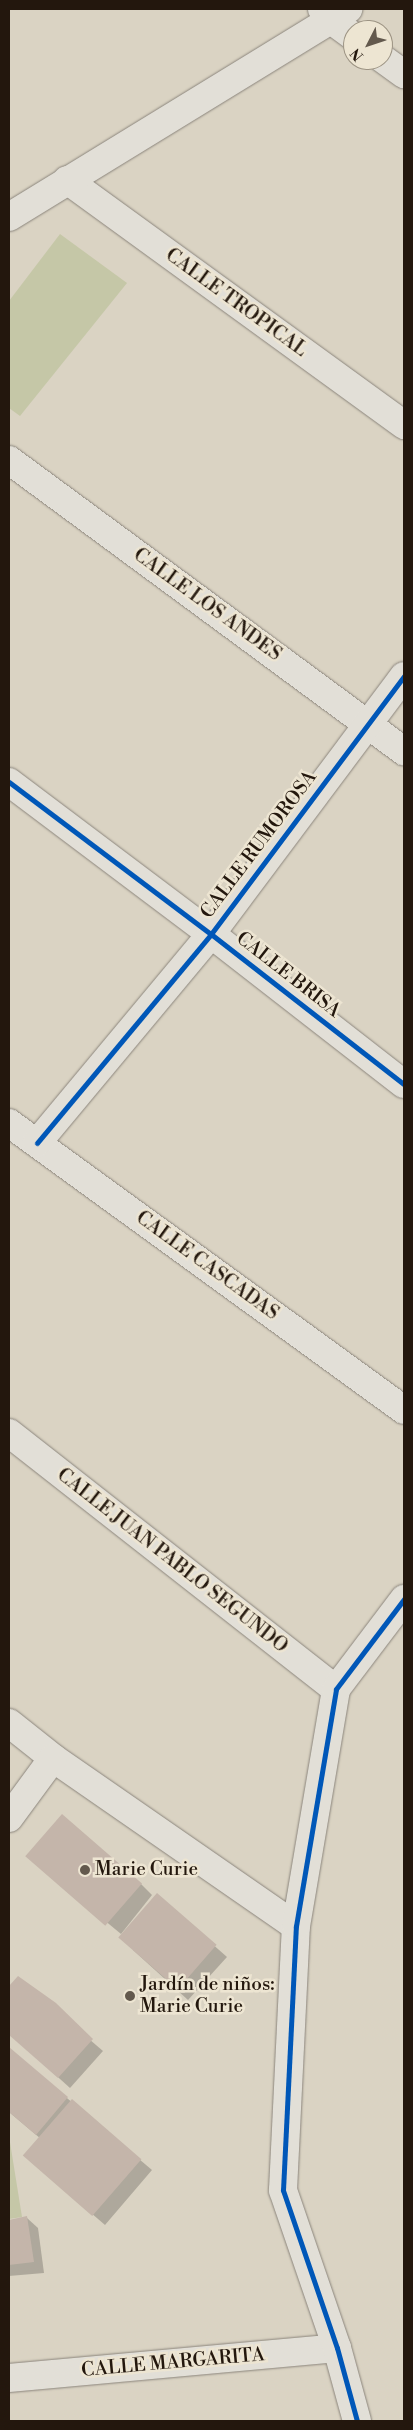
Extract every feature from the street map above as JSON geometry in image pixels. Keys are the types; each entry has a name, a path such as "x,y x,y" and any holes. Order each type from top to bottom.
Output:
{"street":[{"path":"9,217 334,12 343,23"},
{"path":"393,66 404,74"},
{"name":"CALLE TROPICAL","path":"67,180 404,425"},
{"name":"CALLE LOS ANDES","path":"9,460 404,751"},
{"name":"CALLE RUMOROSA","path":"38,1143 211,934 404,676"},
{"name":"CALLE BRISA","path":"9,782 211,934 404,1084"},
{"name":"CALLE CASCADAS","path":"9,1122 404,1410"},
{"name":"CALLE JUAN PABLO SEGUNDO","path":"9,1433 336,1689"},
{"path":"357,2421 337,2348 283,2190 296,1926 336,1689 404,1599"},
{"path":"9,1723 53,1758 296,1926"},
{"path":"9,1818 53,1758"},
{"name":"CALLE MARGARITA","path":"9,2378 337,2348"}],"green space":[{"path":"60,234 127,283 20,416 9,408 9,301"},
{"path":"9,2136 22,2217 9,2219"}],"building":[{"name":"Marie Curie","path":"62,1814 142,1884 105,1926 25,1856"},
{"name":"Marie Curie","path":"157,1893 217,1945 178,1989 118,1938"},
{"path":"18,1976 56,2003 93,2039 58,2078 9,2035 9,1986"},
{"path":"9,2047 68,2097 36,2135 9,2112"},
{"path":"72,2099 141,2159 92,2216 23,2156"},
{"path":"27,2216 34,2262 9,2265 9,2220"}],"cycle path":[{"path":"37,1143 211,934 404,676"},
{"path":"9,782 211,934 404,1084"},
{"path":"357,2421 337,2348 283,2190 296,1926 336,1689 404,1599"}],"place":[{"name":"Marie Curie","path":"85,1870"},
{"name":"Jardín de niños: Marie Curie","path":"130,1996"}]}
